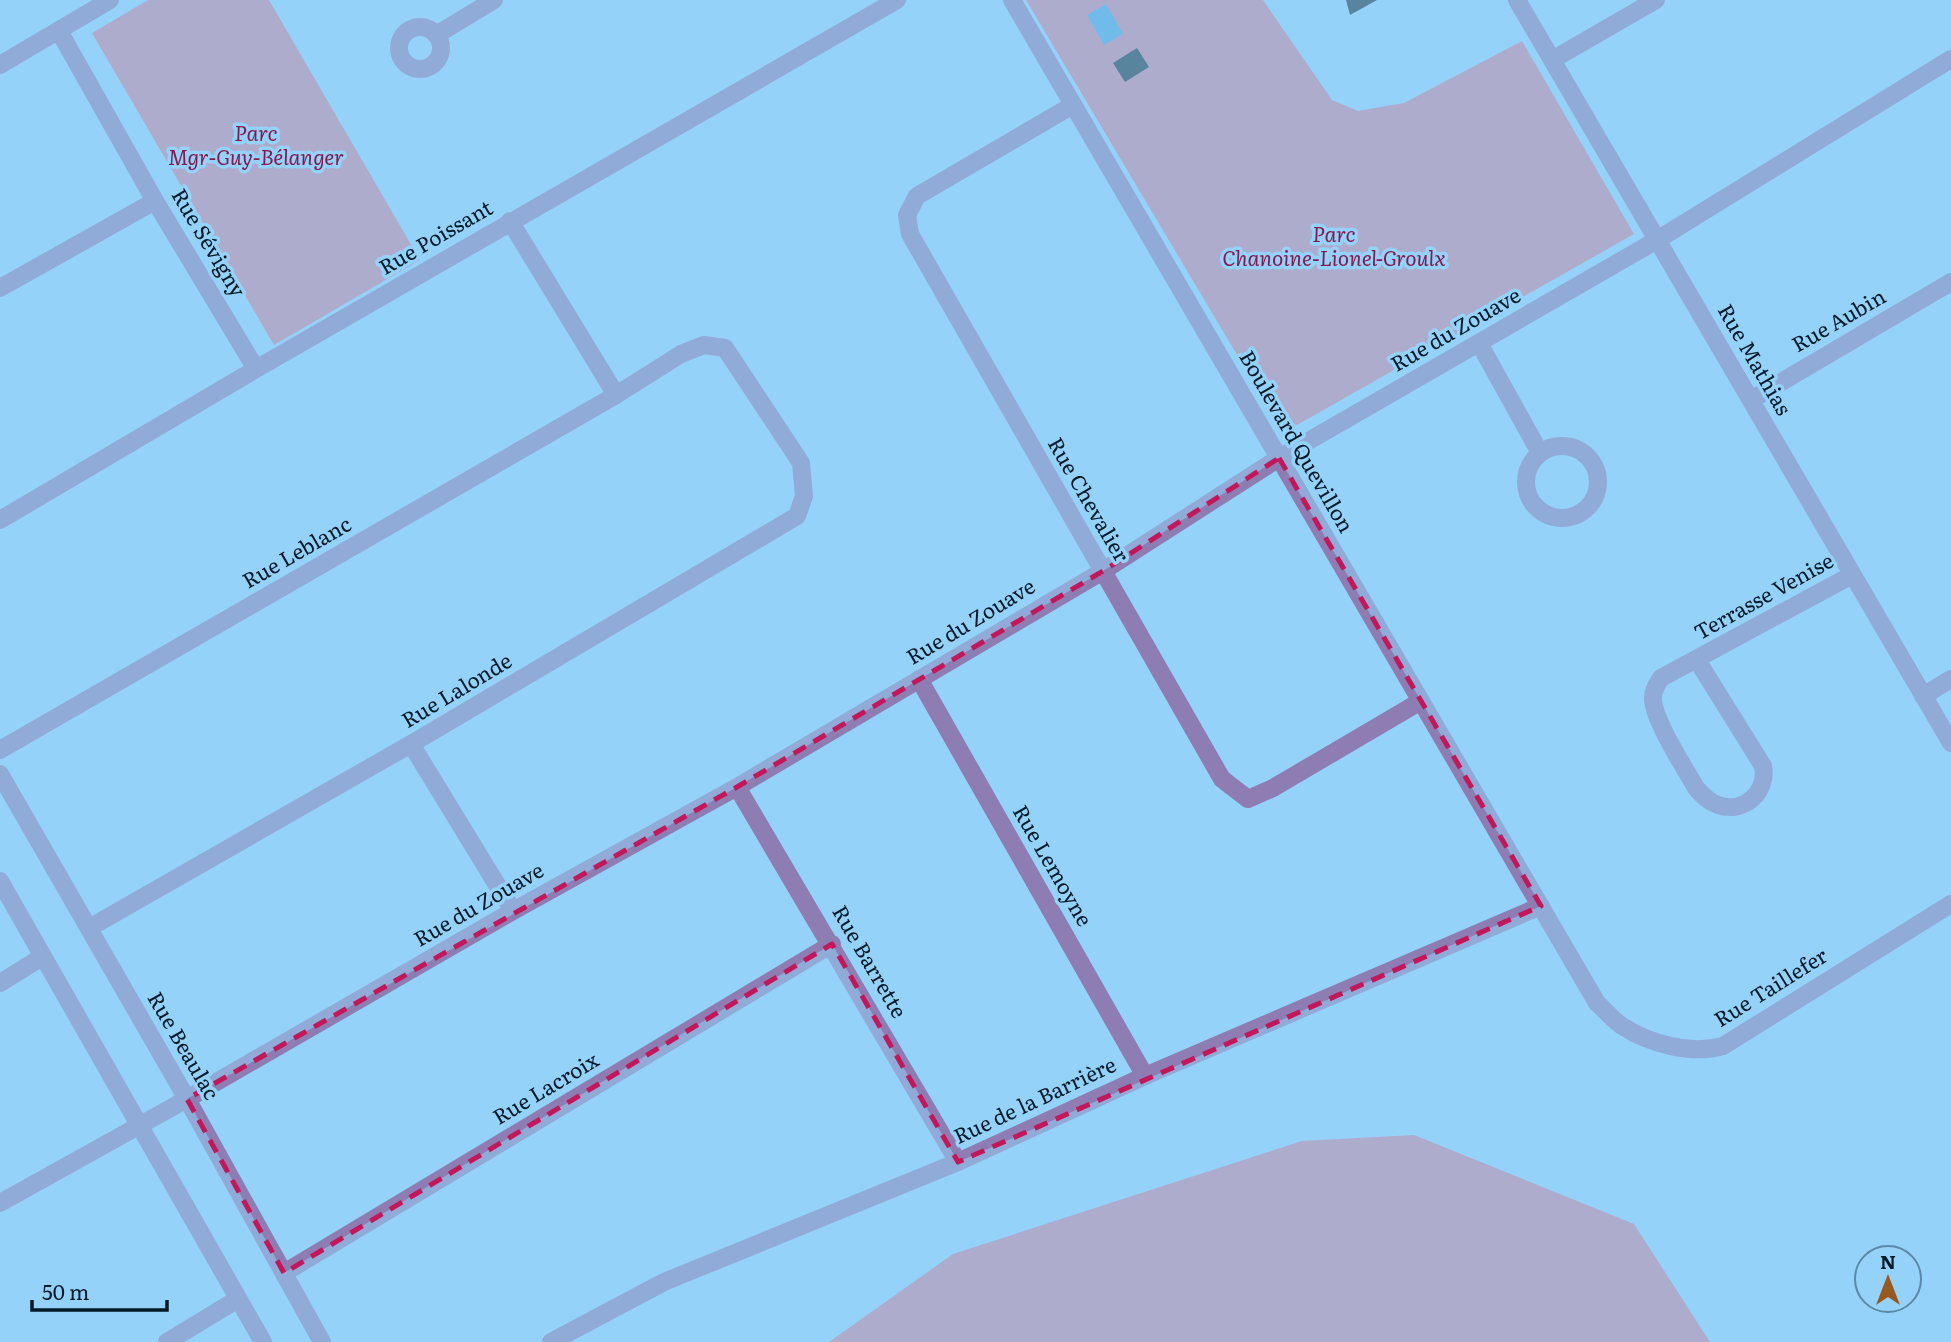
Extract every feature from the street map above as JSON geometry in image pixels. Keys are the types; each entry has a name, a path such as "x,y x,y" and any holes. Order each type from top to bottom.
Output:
{"street":[{"path":"0,65 110,0"},
{"path":"436,34 494,0"},
{"name":"Rue Poissant","path":"0,520 510,221 897,0"},
{"name":"Boulevard Quevillon","path":"1012,0 1541,906"},
{"name":"Rue Mathias","path":"1517,0 1951,743"},
{"path":"1552,60 1656,0"},
{"name":"Rue Sévigny","path":"59,31 155,201 256,369"},
{"name":"Rue du Zouave","path":"0,1203 187,1099 513,911 737,787 1103,571 1279,458 1657,240 1951,59"},
{"name":"Rue Chevalier","path":"1073,106 917,196 907,215 910,234 1222,779 1248,799 1273,788 1421,701"},
{"path":"0,288 155,201"},
{"path":"510,221 616,396"},
{"name":"Rue Aubin","path":"1751,400 1951,282"},
{"path":"1479,343 1540,453"},
{"name":"Rue Leblanc","path":"0,750 616,396 681,354 704,345 725,348 801,463"},
{"path":"1562,446 1583,453 1591,461 1598,482 1590,504 1582,511 1571,516 1558,517 1546,514 1536,507 1529,497 1526,485 1527,473 1540,453 1562,446"},
{"name":"Rue Lalonde","path":"89,928 411,744 797,516 804,496 801,463"},
{"name":"Terrasse Venise","path":"1697,660 1763,766 1765,777 1759,790 1753,799 1740,805 1719,806 1706,799 1696,788 1655,713 1653,697 1656,686 1661,678 1853,575"},
{"name":"Rue Lemoyne","path":"919,679 1145,1076"},
{"path":"1923,696 1951,679"},
{"path":"411,744 513,911"},
{"name":"Rue Beaulac","path":"0,774 187,1099 322,1342"},
{"name":"Rue Barrette","path":"737,787 958,1161"},
{"path":"0,881 263,1342"},
{"name":"Rue Taillefer","path":"1541,906 1597,1003 1622,1026 1650,1039 1691,1051 1723,1046 1951,904"},
{"name":"Rue de la Barrière","path":"551,1342 663,1282 958,1161 1145,1076 1541,906"},
{"name":"Rue Lacroix","path":"284,1273 832,944"},
{"path":"0,982 42,957"},
{"path":"167,1342 238,1299"}],"highlighted area":[{"path":"1279,458 1541,906 958,1162 832,944 284,1273 187,1099 737,787 1103,571"}],"green space":[{"name":"Parc Mgr-Guy-Bélanger","path":"148,0 269,0 420,260 274,345 92,33"},
{"name":"Parc Chanoine-Lionel-Groulx","path":"1026,0 1263,0 1332,100 1358,111 1404,103 1522,41 1634,234 1297,425 1283,423 1271,412"},
{"path":"1414,1135 1634,1224 1710,1342 829,1342 953,1254 1302,1141"}],"water":[{"path":"1106,4 1123,34 1104,45 1087,15"}],"building":[{"path":"1346,0 1377,0 1350,15"},
{"path":"1137,48 1149,67 1125,82 1113,63"}]}
